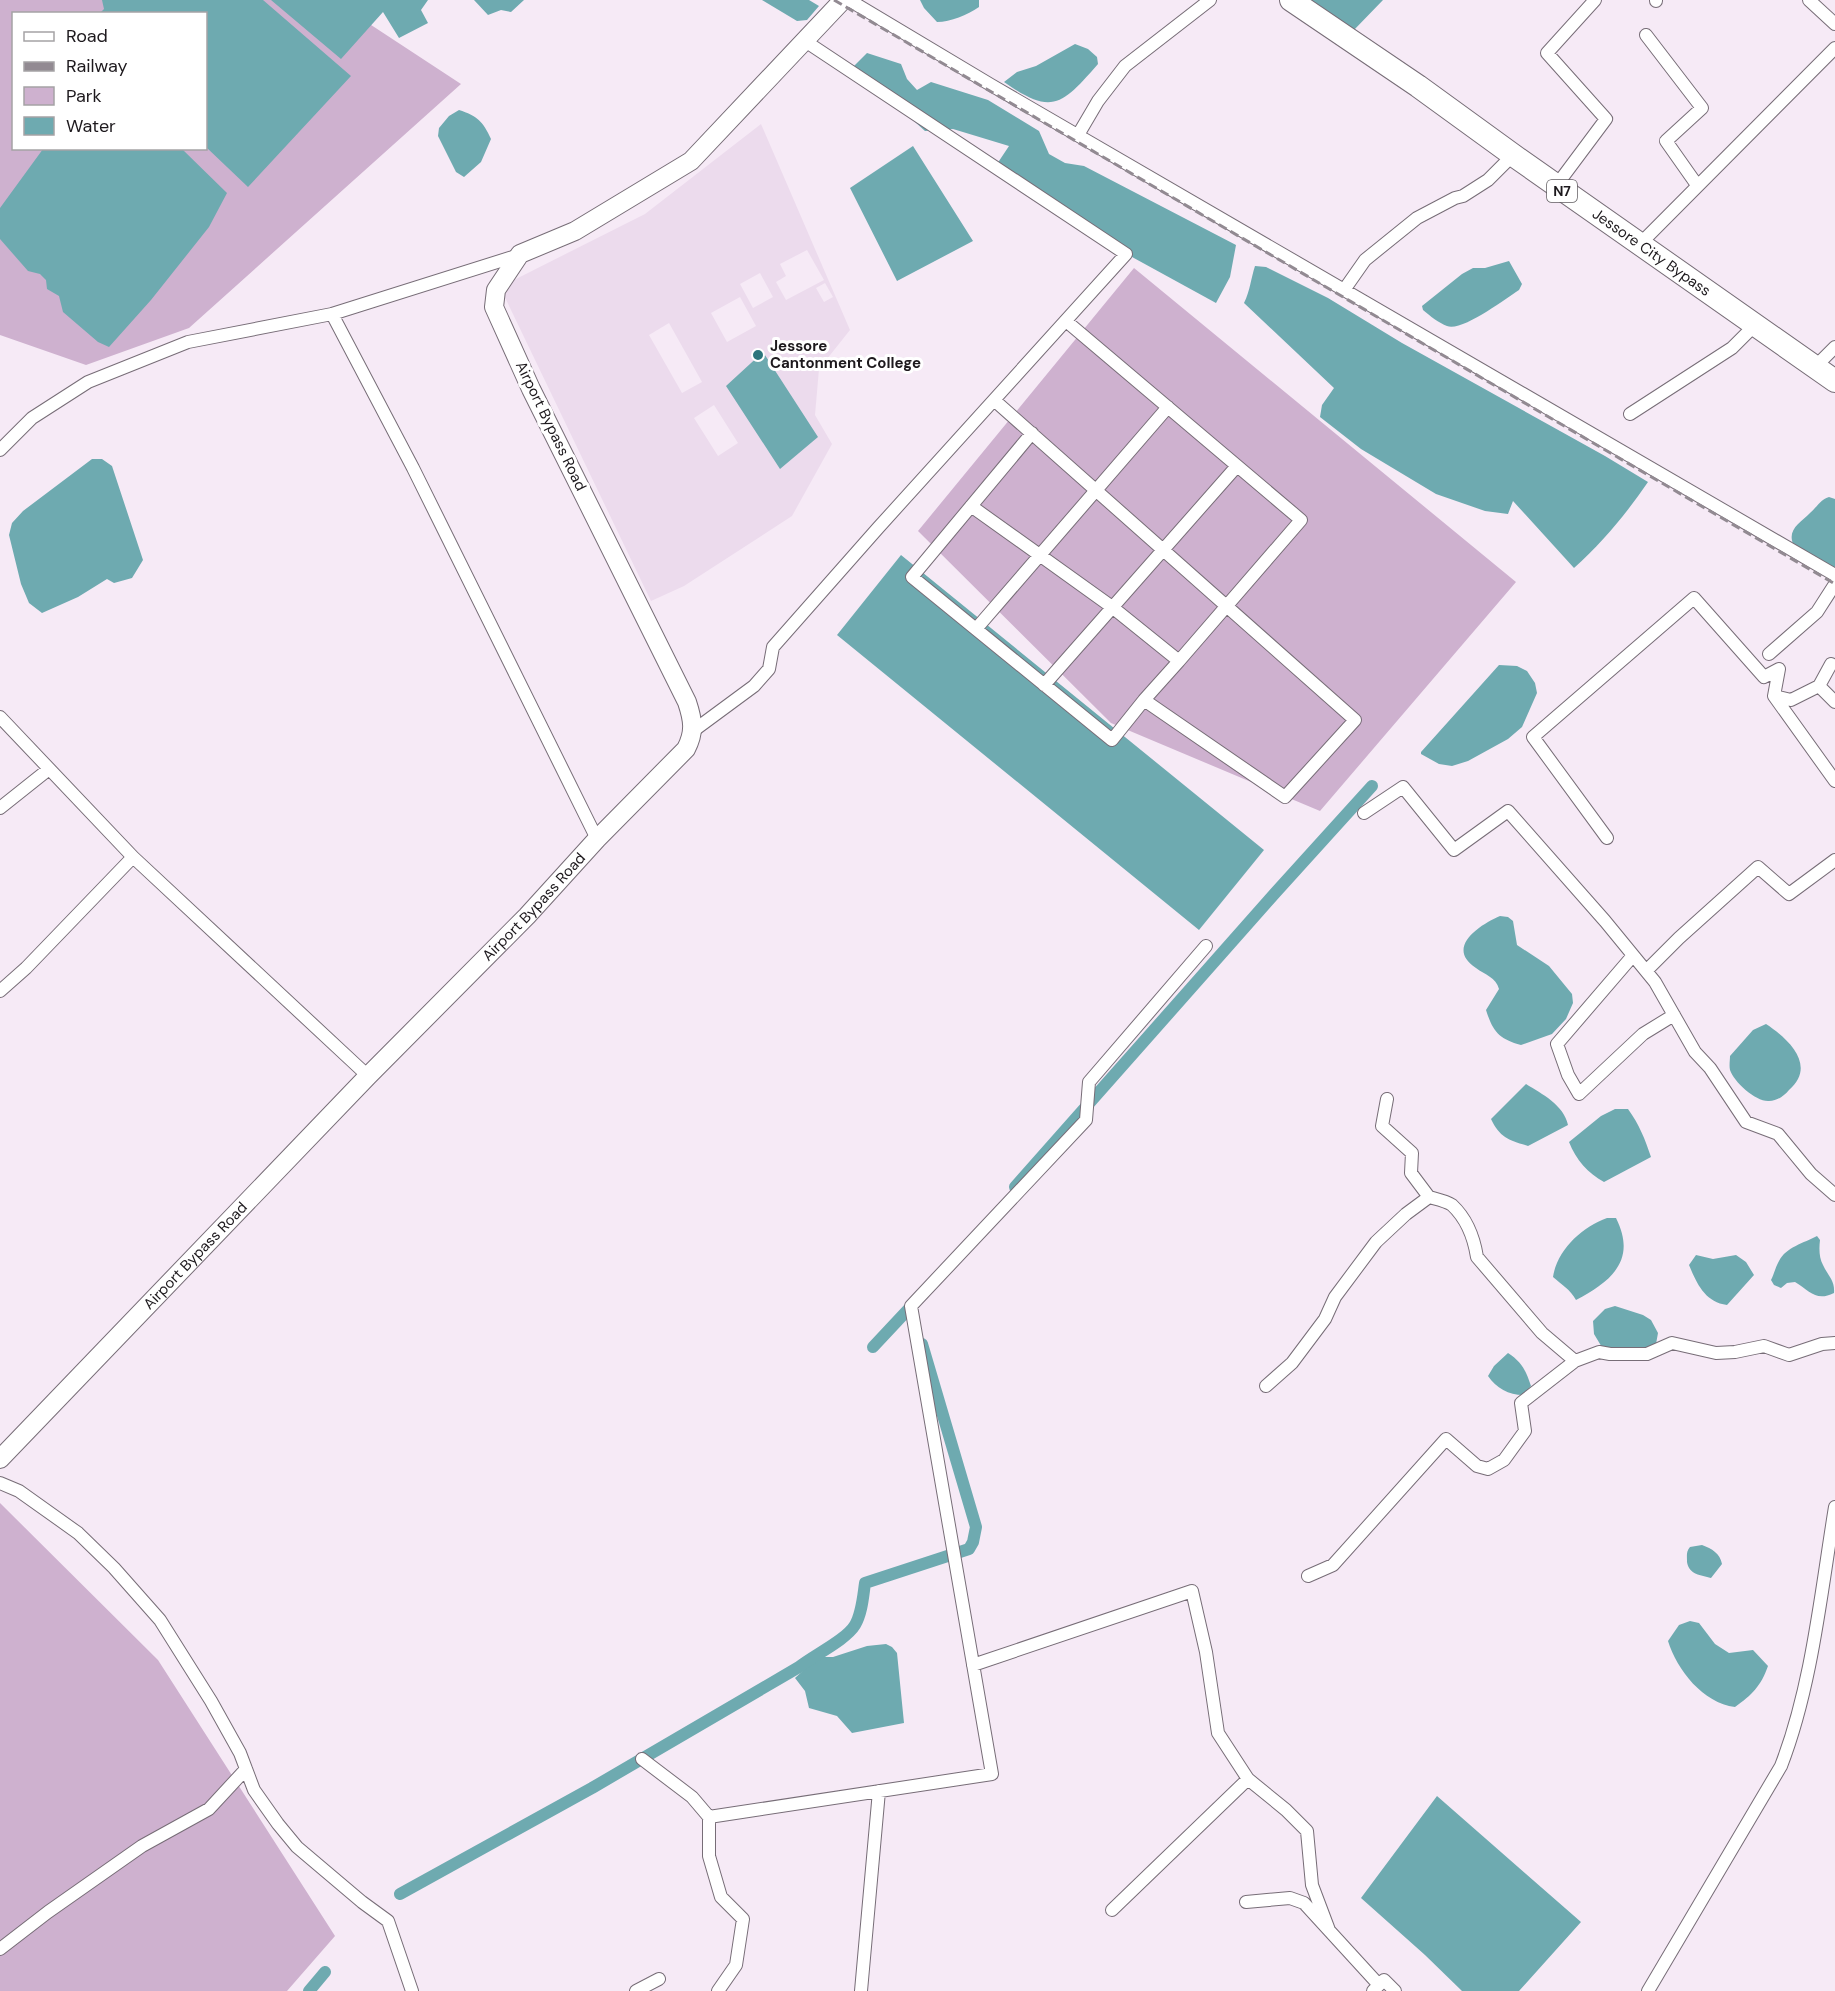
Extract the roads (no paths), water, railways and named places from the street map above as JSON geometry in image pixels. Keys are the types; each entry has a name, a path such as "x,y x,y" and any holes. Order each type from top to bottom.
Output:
{"highway":[{"name":"Jessore City Bypass","path":"1291,0 1419,86 1556,186 1835,381"}],"street":[{"path":"0,450 32,418 88,382 188,342 332,314 520,254 575,231 691,161 843,0"},
{"path":"849,0 1835,575"},
{"path":"1078,135 1098,101 1125,66 1210,0"},
{"path":"1556,186 1606,119 1547,53 1595,0"},
{"path":"1809,0 1835,24"},
{"path":"1646,35 1702,108 1666,141 1697,185"},
{"path":"693,731 754,686 769,669 773,647 1126,254 805,41"},
{"path":"1639,244 1835,48"},
{"path":"1344,290 1365,260 1417,218 1463,196 1488,180 1513,155"},
{"name":"Airport Bypass Road","path":"0,1459 368,1077 523,909 597,839 686,749 692,738 693,718 687,702 531,389 494,307 496,290 520,254"},
{"path":"332,314 413,468 597,839"},
{"path":"1032,433 912,577 1112,740 1301,520 1065,321"},
{"path":"1630,414 1732,348 1755,325"},
{"path":"1815,367 1835,347"},
{"path":"994,400 1355,720 1285,797 1144,700"},
{"path":"976,629 1167,407"},
{"path":"1044,685 1237,466"},
{"path":"971,506 1112,607 1179,661"},
{"path":"1769,654 1817,612 1835,584"},
{"path":"1607,838 1533,736 1694,598 1764,677 1779,669 1774,696 1835,782"},
{"path":"1774,696 1791,700 1819,686 1831,664"},
{"path":"1819,686 1835,702"},
{"path":"0,717 133,857 368,1077"},
{"path":"0,808 49,769"},
{"path":"1364,813 1403,787 1454,850 1508,811 1646,971 1695,1052 1710,1068 1746,1122 1778,1134 1811,1174 1835,1195"},
{"path":"0,991 26,968 133,857"},
{"path":"1646,971 1758,867 1789,894 1835,860"},
{"path":"709,1817 992,1774 911,1306 1086,1120 1089,1082 1206,946"},
{"path":"1630,959 1557,1044 1568,1075 1579,1094 1643,1034 1674,1015"},
{"path":"1387,1099 1382,1126 1412,1154 1411,1173 1429,1197 1451,1204 1470,1229 1477,1257 1542,1333 1575,1361"},
{"path":"1266,1386 1292,1364 1325,1318 1335,1297 1376,1242 1406,1214 1429,1197"},
{"path":"1308,1576 1333,1565 1446,1439 1477,1466 1488,1469 1504,1460 1525,1431 1521,1403 1575,1361 1599,1352 1647,1354 1672,1343 1716,1353 1764,1346 1789,1356 1822,1344 1835,1343"},
{"path":"0,1483 19,1491 78,1533 114,1568 160,1620 211,1701 240,1754 254,1790 297,1847 388,1922 412,1991"},
{"path":"1648,1991 1781,1766 1791,1742 1812,1651 1835,1507"},
{"path":"973,1665 1192,1591 1206,1652 1218,1733 1248,1779 1286,1810 1307,1831 1312,1885 1329,1930"},
{"path":"642,1759 692,1797 709,1817 709,1856 721,1897 743,1918 736,1965 718,1991"},
{"path":"0,1949 142,1846 209,1809 246,1769"},
{"path":"1112,1910 1248,1779"},
{"path":"861,1991 879,1791"},
{"path":"1246,1902 1290,1898 1304,1903 1376,1988 1384,1980 1395,1991"},
{"path":"636,1991 659,1978"}],"water":[{"path":"102,0 263,0 351,76 248,187 207,148 207,12 101,12 104,9"},
{"path":"271,0 428,0 421,10 428,23 399,38 383,12 341,59"},
{"path":"474,0 524,0 511,12 501,10 488,15"},
{"path":"762,0 809,0 819,6 807,20 797,21"},
{"path":"920,0 979,0 979,7 959,18 937,22"},
{"path":"1310,0 1383,0 1353,31"},
{"path":"1075,44 1088,49 1097,57 1098,64 1065,97 1045,102 1020,93 1004,82 1017,72 1036,66"},
{"path":"867,53 901,64 907,79 917,90 931,82 988,100 1039,131 1049,154 1065,163 1084,166 1236,245 1230,277 1216,303 1101,240 997,176 993,170 1009,146 953,129 925,131 851,69"},
{"path":"459,110 479,120 491,139 481,162 464,177 456,172 438,136 439,128 449,116"},
{"path":"913,146 973,241 897,281 850,188"},
{"path":"42,150 183,150 227,193 209,227 151,300 109,347 98,342 63,312 59,296 47,289 46,280 40,274 28,271 0,239 0,208"},
{"path":"1509,261 1522,284 1519,290 1473,320 1454,327 1447,326 1423,310 1422,306 1462,274 1473,268 1485,268"},
{"path":"1255,266 1266,267 1328,298 1402,343 1648,482 1614,527 1574,568 1513,501 1508,514 1485,511 1436,494 1361,449 1320,417 1322,405 1334,388 1244,303"},
{"path":"763,352 818,437 780,469 726,386"},
{"path":"92,459 102,459 112,466 143,560 132,578 114,583 107,579 78,597 42,613 29,603 21,584 9,535 12,523 23,511"},
{"path":"1829,497 1835,499 1835,571 1794,546 1792,540 1795,527"},
{"path":"901,555 1264,850 1199,930 837,635"},
{"path":"1499,665 1517,666 1527,671 1535,683 1537,693 1522,727 1508,739 1468,761 1452,766 1439,764 1421,754 1421,752"},
{"path":"1500,916 1508,917 1513,921 1517,945 1549,966 1572,994 1573,1003 1566,1019 1552,1034 1521,1045 1507,1040 1494,1029 1486,1010 1499,989 1498,985 1467,960 1464,953 1464,945 1468,938 1483,925"},
{"path":"1766,1024 1791,1045 1800,1063 1797,1081 1778,1099 1769,1101 1758,1098 1746,1090 1730,1070 1730,1056 1753,1030"},
{"path":"1526,1084 1557,1106 1568,1125 1528,1146 1506,1137 1491,1119"},
{"path":"1615,1109 1628,1109 1651,1157 1604,1182 1583,1165 1569,1142 1601,1116"},
{"path":"1607,1218 1616,1218 1622,1233 1624,1246 1622,1257 1610,1277 1576,1300 1553,1277 1555,1267 1572,1241 1589,1227"},
{"path":"1817,1236 1820,1240 1821,1259 1832,1281 1834,1293 1818,1296 1795,1282 1787,1283 1781,1288 1774,1285 1771,1280 1782,1256"},
{"path":"1696,1255 1713,1259 1736,1255 1746,1262 1754,1275 1727,1305 1719,1303 1707,1296 1695,1279 1689,1265"},
{"path":"1615,1306 1651,1320 1658,1333 1656,1344 1646,1349 1603,1349 1594,1334 1593,1321 1605,1309"},
{"path":"1508,1353 1520,1363 1531,1386 1523,1395 1503,1390 1488,1376 1494,1366"},
{"path":"1702,1545 1715,1552 1721,1560 1722,1564 1711,1578 1693,1572 1688,1566 1687,1552 1690,1547"},
{"path":"1690,1621 1699,1623 1715,1644 1729,1653 1753,1650 1768,1666 1755,1690 1735,1707 1712,1699 1702,1692 1685,1674 1672,1652 1668,1641 1679,1625"},
{"path":"886,1644 897,1653 904,1723 852,1733 837,1716 809,1708 805,1691 795,1678 818,1657 833,1657 867,1646"},
{"path":"1437,1796 1581,1922 1519,1991 1462,1991 1361,1898"}],"waterway":[{"path":"1015,1187 1372,786"},
{"path":"873,1347 917,1300"},
{"path":"400,1894 592,1788 799,1667 829,1647 851,1631 855,1625 861,1610 865,1583 969,1549 976,1527 922,1344"},
{"path":"309,1991 325,1972"}],"railway":[{"path":"834,0 1835,584"}],"place":[{"name":"Jessore Cantonment College","path":"758,355"}]}
